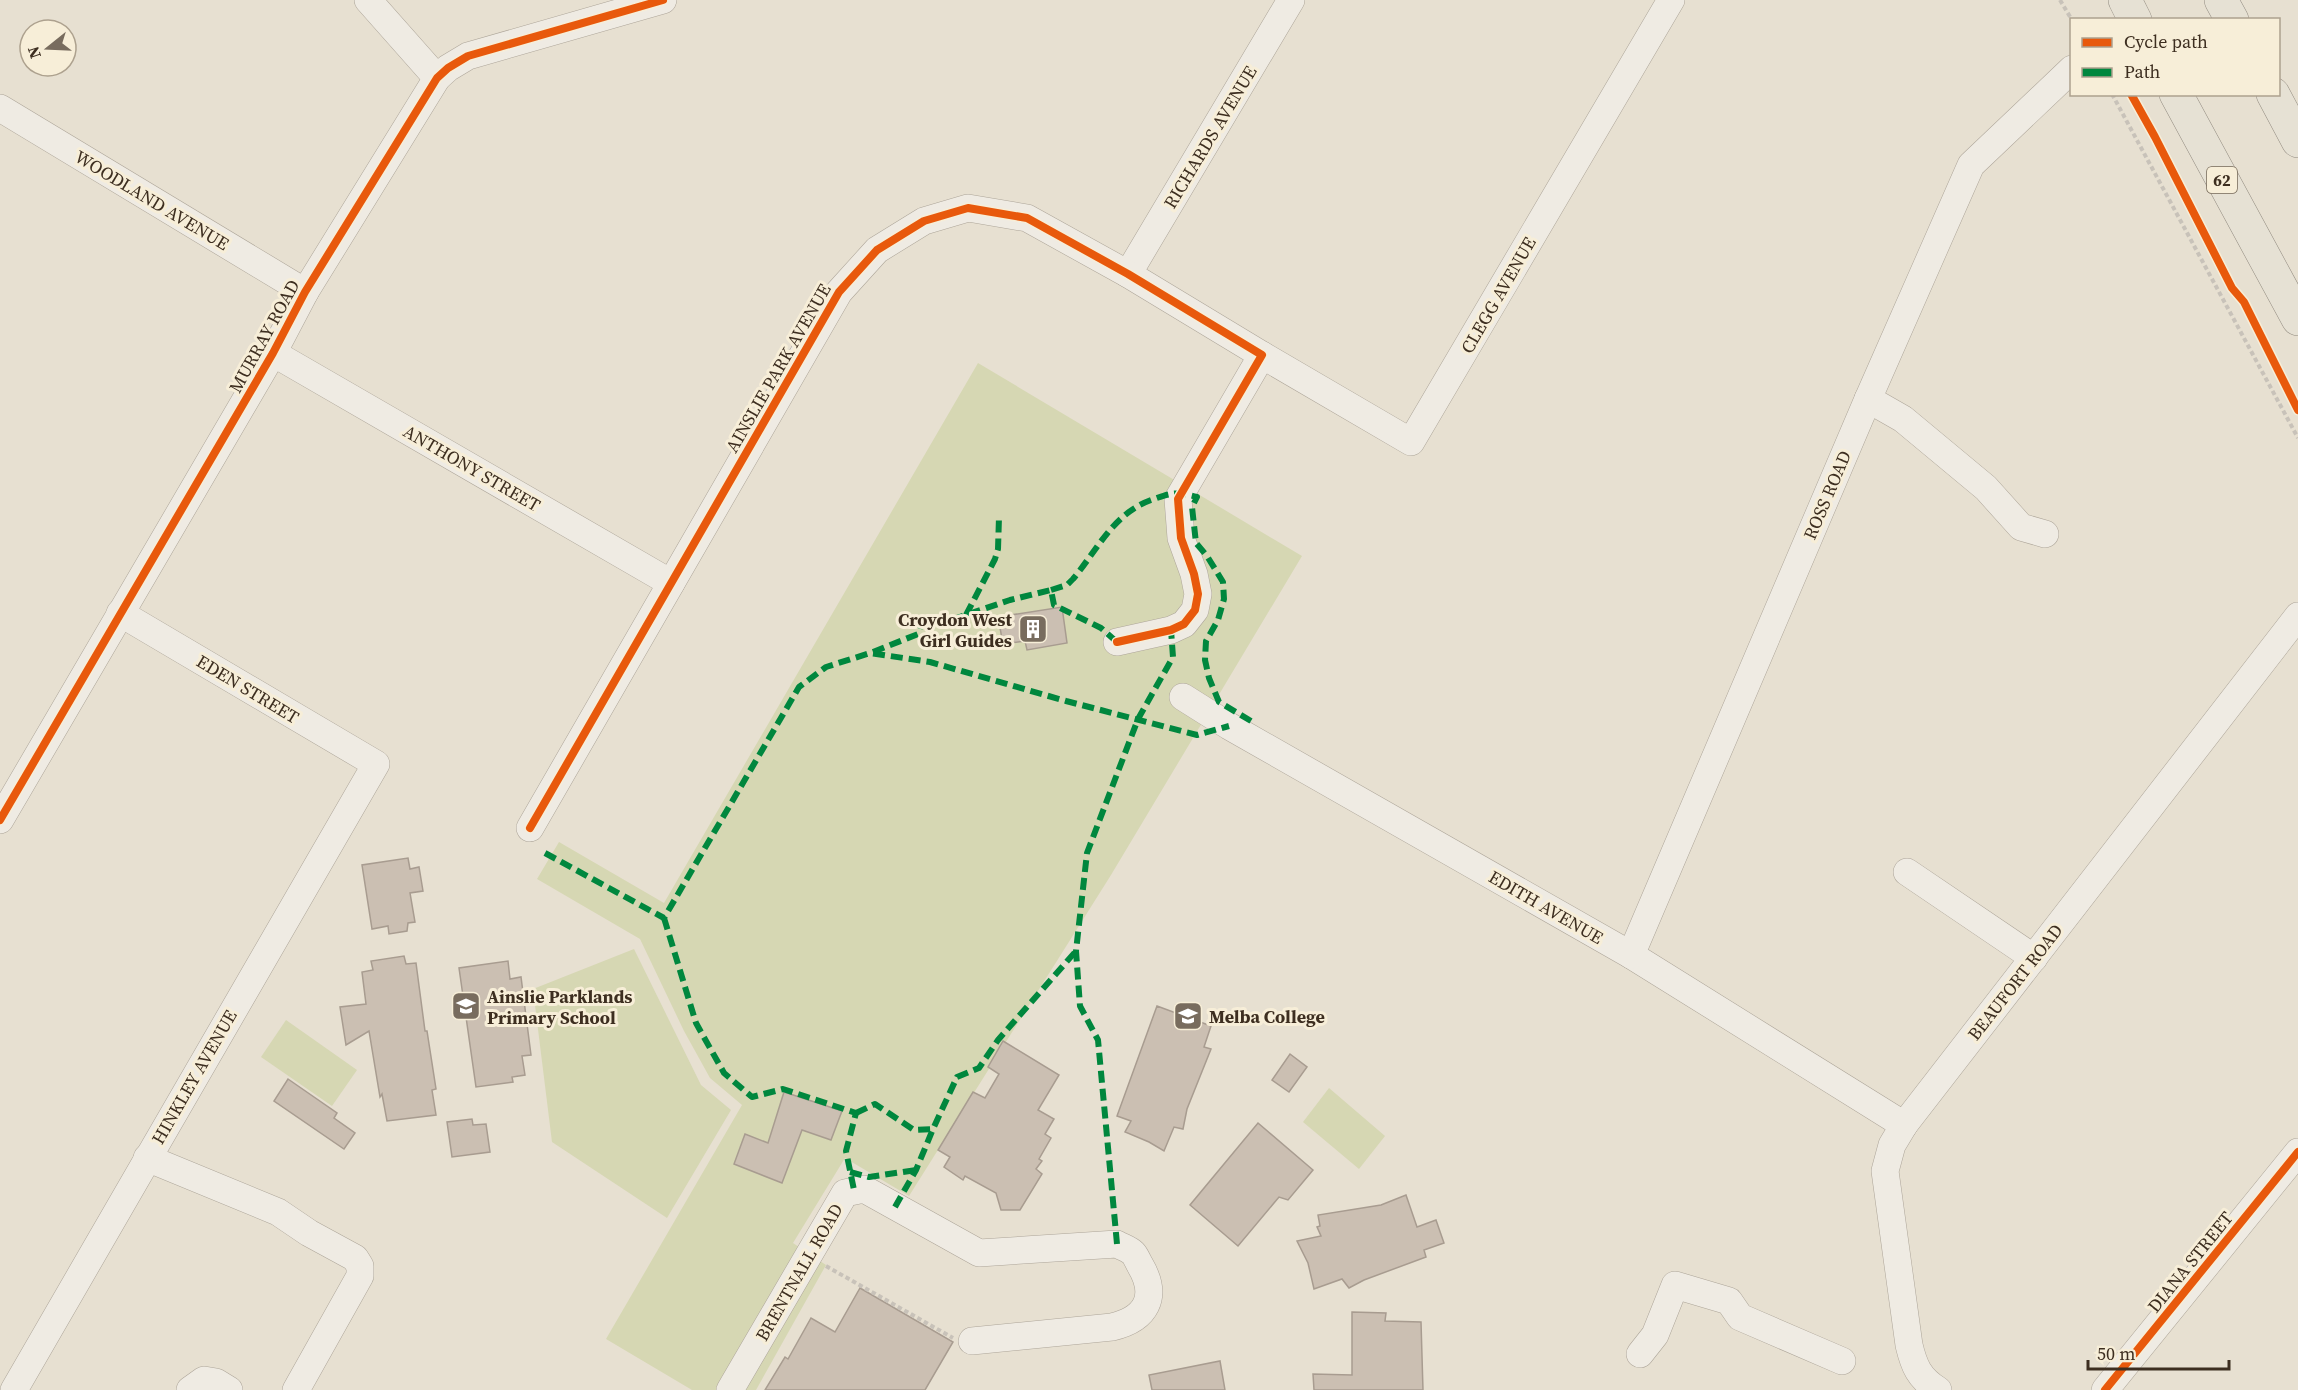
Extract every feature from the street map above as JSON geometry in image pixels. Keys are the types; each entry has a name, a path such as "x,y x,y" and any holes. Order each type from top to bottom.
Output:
{"main road":[{"path":"2221,0 2231,18"},
{"name":"62","path":"2177,96 2298,319"},
{"path":"2274,96 2298,141"}],"street":[{"path":"368,0 437,78"},
{"name":"RICHARDS AVENUE","path":"1128,274 1291,0"},
{"name":"CLEGG AVENUE","path":"1262,355 1411,442 1671,0"},
{"name":"MURRAY ROAD","path":"0,820 273,353 305,292 437,78 468,56 647,2"},
{"name":"ROSS ROAD","path":"1631,955 1868,399 1971,165 2070,71"},
{"name":"WOODLAND AVENUE","path":"0,108 305,292"},
{"name":"AINSLIE PARK AVENUE","path":"530,828 839,292 877,250 924,221 968,208 1027,218 1128,274 1262,355"},
{"name":"ANTHONY STREET","path":"273,353 671,584"},
{"path":"1117,642 1171,630 1184,624 1195,610 1198,594 1194,574 1181,538 1178,499 1262,355"},
{"path":"1868,399 1903,419 1986,488 2021,527 2045,534"},
{"name":"EDEN STREET","path":"120,613 376,764"},
{"name":"BEAUFORT ROAD","path":"1938,1390 1929,1384 1914,1366 1885,1171 1892,1145 1904,1125 2298,616"},
{"name":"EDITH AVENUE","path":"1182,697 1631,955 1904,1125"},
{"name":"HINKLEY AVENUE","path":"14,1390 376,764"},
{"path":"1906,872 2034,958"},
{"name":"DIANA STREET","path":"2105,1390 2298,1152"},
{"path":"147,1158 278,1212 309,1233 355,1258 360,1266 360,1276 296,1390"},
{"name":"BRENTNALL ROAD","path":"730,1390 845,1193 864,1189 979,1253 1117,1244 1133,1253 1146,1276 1149,1299 1140,1315 1127,1324 1112,1328 972,1341"},
{"path":"1640,1354 1655,1335 1675,1285 1729,1301 1740,1317 1842,1361"},
{"path":"190,1390 204,1380 216,1382 229,1390"}],"path":[{"path":"2060,0 2071,18"},
{"path":"2067,0 2076,18"},
{"path":"2113,96 2298,438"},
{"path":"807,1255 952,1338 972,1341"}],"green space":[{"path":"978,363 1302,556 1111,875 909,1196 845,1158 793,1243 826,1265 756,1390 692,1390 606,1339 742,1105 710,1078 684,1031 640,939 537,879 559,842 664,903"},
{"path":"634,949 701,1085 731,1110 667,1218 552,1142 533,989"},
{"path":"286,1020 357,1070 332,1106 261,1057"},
{"path":"1329,1088 1385,1136 1359,1169 1303,1122"}],"building":[{"name":"Croydon West Girl Guides","path":"1062,607 1067,643 1027,650 1025,641 1003,644 998,617"},
{"path":"408,858 410,869 419,867 423,891 410,893 415,922 408,923 407,931 389,934 388,926 372,929 362,865"},
{"path":"404,956 406,964 416,963 436,1089 432,1090 436,1115 387,1121 382,1094 380,1097 369,1031 346,1045 340,1007 366,1004 362,972 373,970 371,961"},
{"path":"508,961 510,979 521,977 531,1055 522,1056 525,1075 512,1077 513,1082 476,1087 459,968"},
{"path":"1157,1006 1211,1026 1204,1047 1211,1049 1187,1109 1183,1129 1174,1127 1164,1151 1125,1132 1131,1121 1117,1116"},
{"path":"1003,1041 1059,1075 1038,1110 1054,1119 1045,1134 1051,1138 1039,1159 1042,1161 1036,1169 1042,1174 1020,1210 1001,1210 996,1193 965,1176 963,1180 944,1167 950,1157 938,1150 973,1092 985,1098 999,1074 988,1067"},
{"path":"1290,1054 1307,1067 1289,1092 1272,1080"},
{"path":"288,1079 337,1113 334,1118 355,1133 344,1149 274,1101"},
{"path":"784,1092 842,1111 831,1140 802,1130 782,1183 734,1164 745,1134 768,1143"},
{"path":"472,1119 473,1125 486,1124 490,1152 452,1157 447,1122"},
{"path":"1258,1123 1313,1170 1288,1200 1279,1197 1238,1246 1190,1205"},
{"path":"1406,1195 1417,1227 1436,1220 1444,1243 1424,1250 1426,1257 1364,1280 1349,1288 1342,1279 1314,1289 1308,1263 1297,1241 1321,1236 1317,1227 1320,1226 1318,1215 1381,1205"},
{"path":"860,1288 953,1342 925,1390 765,1390 785,1357 788,1359 811,1318 835,1332"},
{"path":"1352,1312 1386,1313 1385,1321 1421,1322 1423,1390 1314,1390 1313,1374 1352,1375"},
{"path":"1220,1361 1225,1390 1152,1390 1149,1375"}],"marked path":[{"path":"1051,590 1067,585 1116,523 1138,506 1174,494 1197,497 1192,507 1196,543 1223,582 1224,599 1218,620 1206,641 1205,660 1209,678 1219,702 1251,721"},
{"path":"966,615 995,559 998,549 999,517"},
{"path":"873,652 918,634 921,624 951,620 1010,600 1051,590 1054,605 1101,628 1117,642"},
{"path":"1117,1244 1098,1040 1080,1006 1076,951 1087,853 1138,719 1173,657 1171,630"},
{"path":"545,853 664,918 799,687 826,667 870,653 930,662 1197,735 1229,726"},
{"path":"664,918 696,1023 724,1073 752,1097 783,1089 856,1113 846,1151 854,1190"},
{"path":"856,1113 875,1104 914,1130 933,1129 957,1077 979,1068 998,1040 1076,951"},
{"path":"895,1207 916,1170 933,1129"},
{"path":"850,1172 869,1177 916,1170"}],"cycle path":[{"path":"0,820 273,353 305,292 437,78 468,56 663,0"},
{"path":"2132,96 2232,288 2244,302 2298,410"},
{"path":"530,828 839,292 877,250 924,221 968,208 1027,218 1128,274 1262,355 1178,499 1181,538 1194,574 1198,594 1195,610 1184,624 1171,630 1117,642"},
{"path":"2105,1390 2298,1152"}],"place":[{"name":"Croydon West Girl Guides","path":"1033,629"},
{"name":"Ainslie Parklands Primary School","path":"466,1006"},
{"name":"Melba College","path":"1188,1016"}]}
